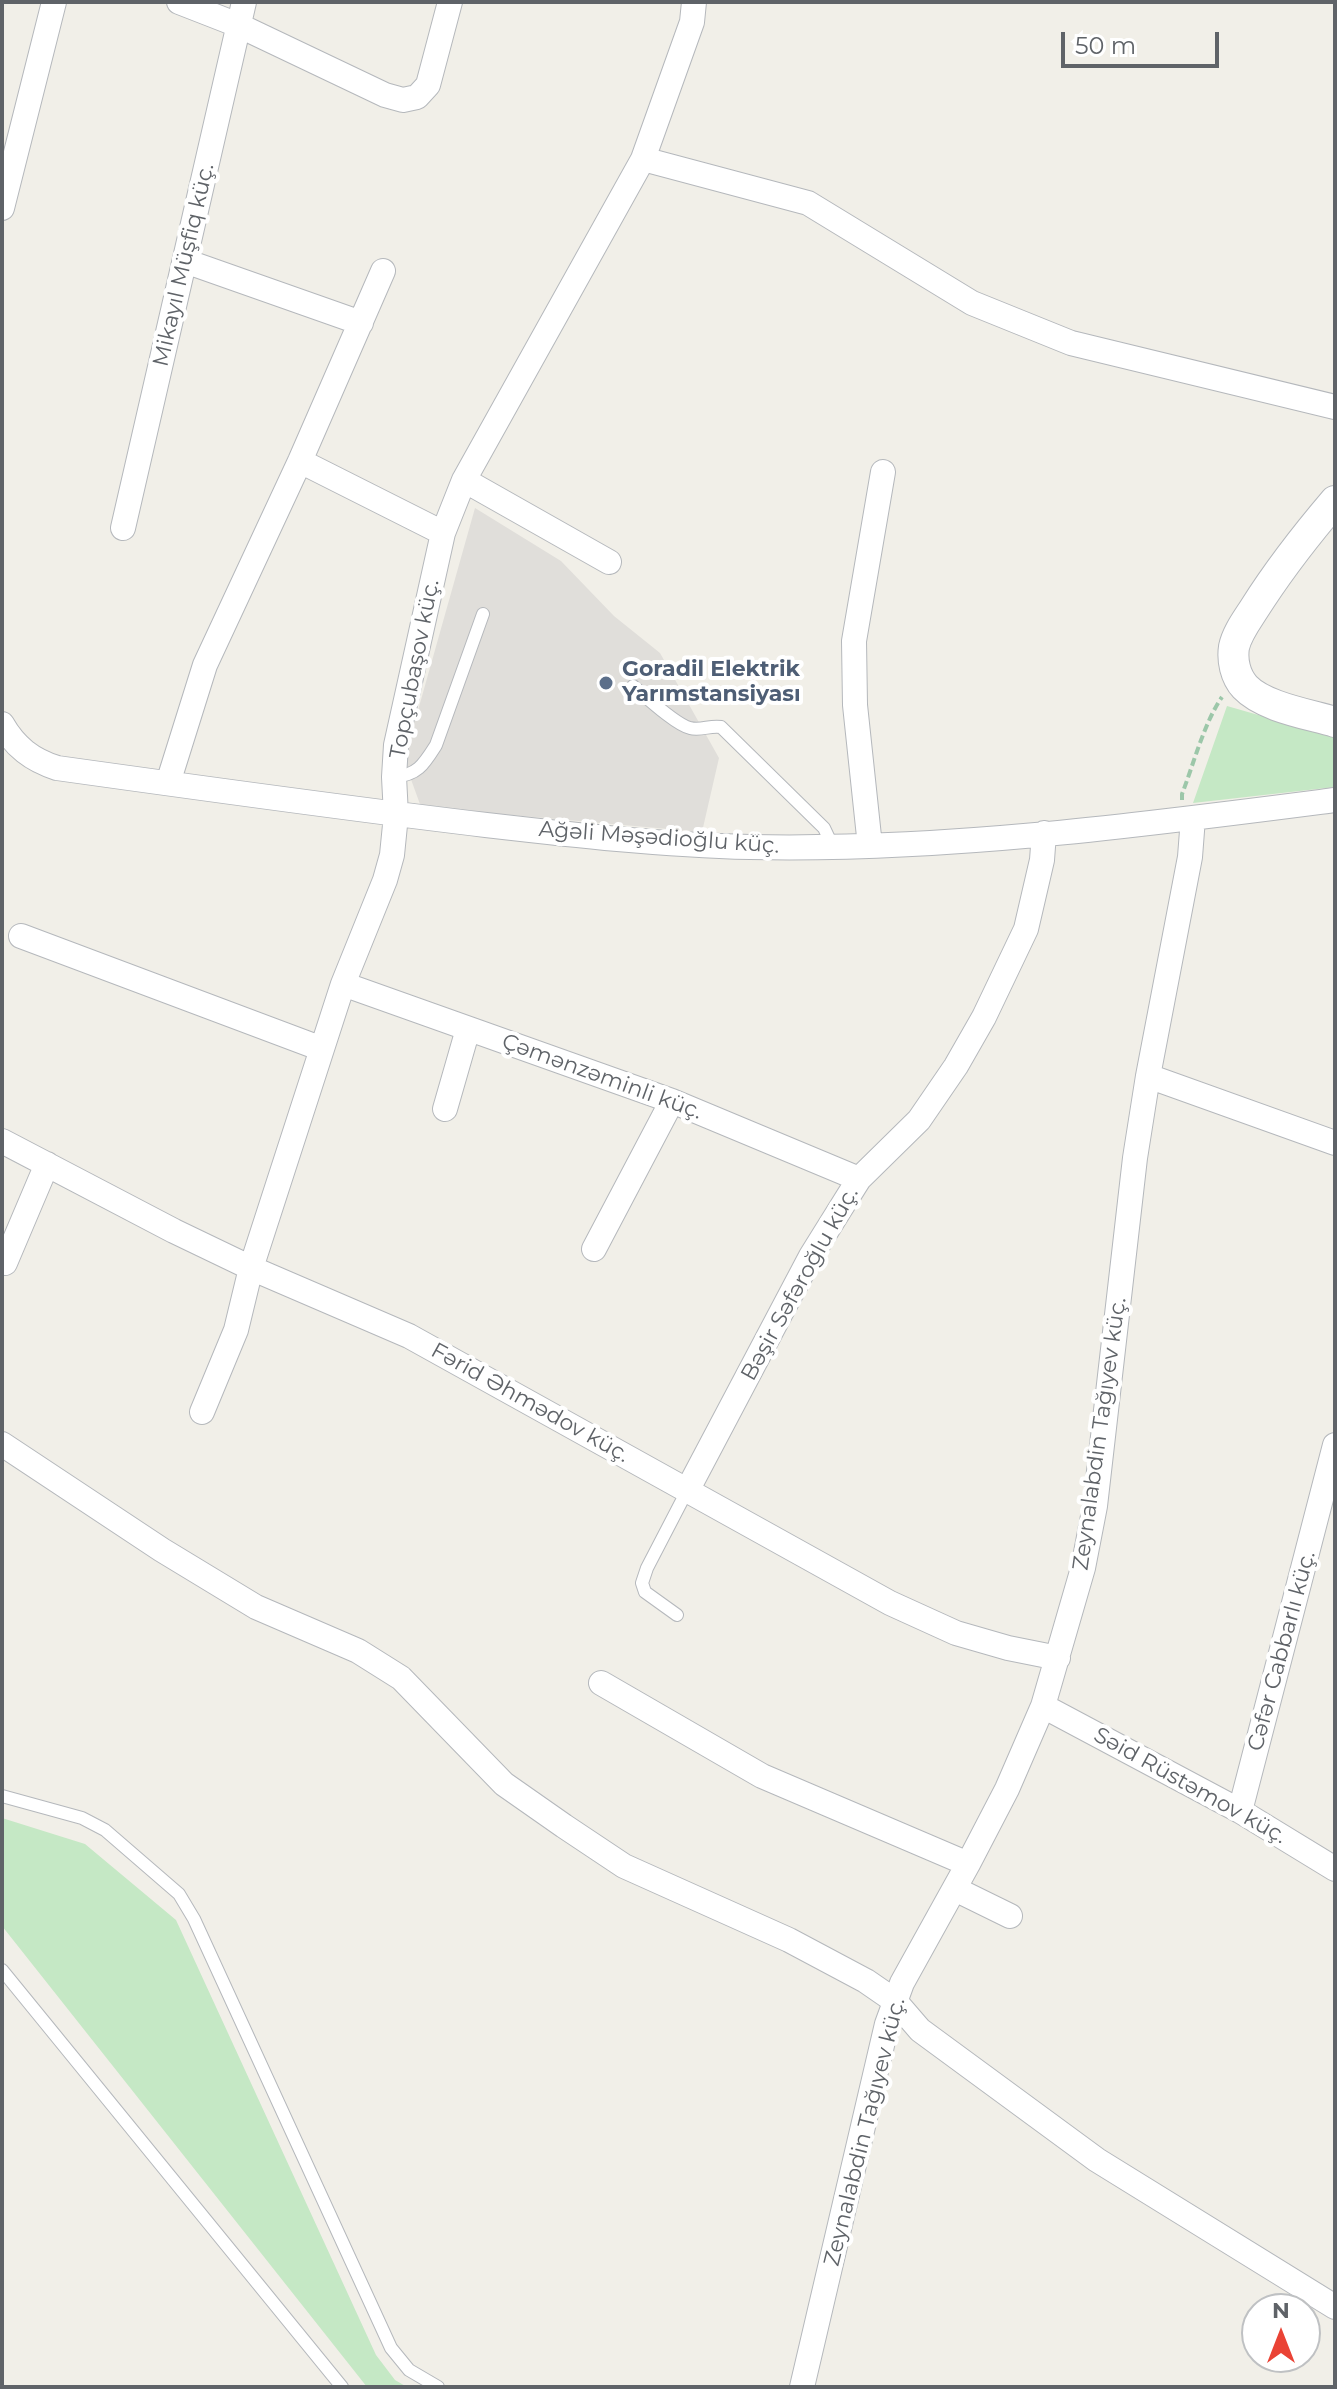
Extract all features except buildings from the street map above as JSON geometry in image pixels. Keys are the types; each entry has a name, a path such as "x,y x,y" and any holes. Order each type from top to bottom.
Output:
{"street":[{"path":"2,208 54,2"},
{"path":"179,2 241,14 385,95 403,100 417,97 428,85 450,2"},
{"name":"Topçubaşov küç.","path":"202,1412 236,1330 251,1268 343,984 392,855 396,815 396,745 443,533 464,480 643,159 692,22 694,2"},
{"name":"Mikayıl Müşfiq küç.","path":"123,528 241,14"},
{"path":"643,159 808,203 972,303 1071,343 1335,407"},
{"path":"185,261 361,323"},
{"path":"168,783 205,665 300,461 383,271"},
{"path":"300,461 443,533"},
{"path":"870,846 855,705 854,641 883,472"},
{"path":"464,480 609,562"},
{"path":"1335,501 1284,565 1242,628 1234,645 1233,662 1243,685 1254,695 1335,722"},
{"name":"Ağəli Məşədioğlu küç.","path":"2,724 12,755 57,768 396,815 659,842 748,847 870,846 1188,819 1335,800"},
{"name":"Zeynalabdin Tağıyev küç.","path":"802,2387 887,2024 908,1972 1007,1789 1043,1706 1083,1568 1095,1506 1135,1158 1190,857 1188,819"},
{"name":"Bəşir Səfəroğlu küç.","path":"688,1489 811,1256 859,1179 919,1120 956,1066 984,1017 1026,929 1042,860 1044,833"},
{"path":"21,936 322,1049"},
{"name":"Çəmənzəminli küç.","path":"343,984 672,1101 859,1179"},
{"path":"445,1109 468,1029"},
{"path":"1148,1076 1335,1143"},
{"path":"594,1249 672,1101"},
{"name":"Fərid Əhmədov küç.","path":"2,1141 251,1268 409,1336 890,1603 956,1633 1058,1658"},
{"path":"5,1263 47,1164"},
{"path":"2,1444 162,1550 256,1607 358,1651 401,1678 504,1784 624,1866 789,1940 866,1981 895,2001 920,2030 1097,2160 1335,2307"},
{"name":"Cəfər Cabbarlı küç.","path":"1240,1811 1331,1474 1335,1445"},
{"path":"601,1683 762,1776 968,1864"},
{"name":"Səid Rüstəmov küç.","path":"1043,1706 1240,1811 1335,1869"},
{"path":"955,1889 1010,1916"}],"lane":[{"path":"394,777 409,776 427,760 436,745 483,614"},
{"path":"633,686 690,728 721,727 824,828 833,847"},
{"path":"677,1615 645,1592 642,1583 688,1489"},
{"path":"2,1796 82,1818 105,1830 179,1894 200,1933 391,2348 409,2370 438,2387"},
{"path":"2,1970 342,2387"}],"path":[{"path":"1188,819 1182,794 1217,704 1237,675"}],"shaded area":[{"path":"475,508 561,561 614,616 660,653 719,758 702,832 421,807 404,760"}],"green space":[{"path":"1227,706 1335,737 1335,787 1193,803"},
{"path":"2,1818 85,1844 176,1920 376,2355 395,2380 407,2387 367,2387 2,1926"}],"place":[{"name":"Goradil Elektrik Yarımstansiyası","path":"606,683"}]}
